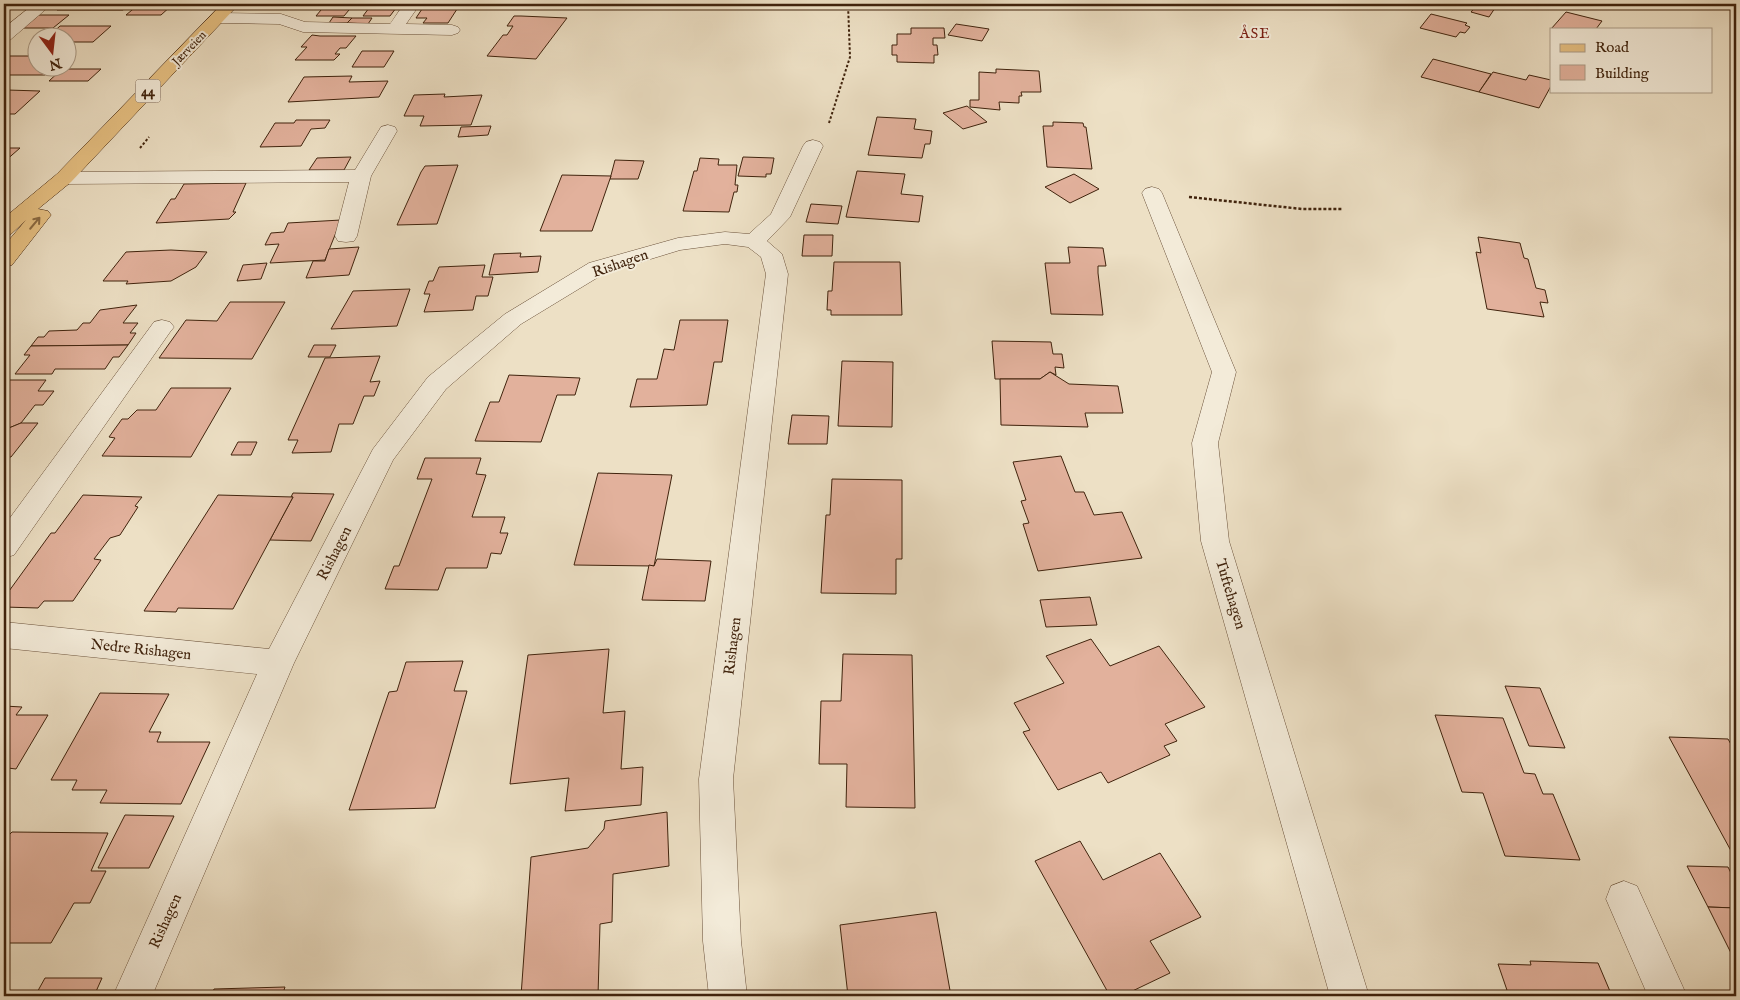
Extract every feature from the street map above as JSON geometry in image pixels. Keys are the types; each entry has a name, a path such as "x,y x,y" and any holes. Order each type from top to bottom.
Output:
{"main road":[{"name":"Jærveien","path":"4,230 20,214 64,178 231,4"},
{"name":"Jærveien","path":"4,260 44,212 64,178"}],"street":[{"path":"4,36 44,4"},
{"path":"395,29 412,4"},
{"path":"218,18 282,19 303,27 452,30"},
{"path":"346,236 361,176 388,132"},
{"path":"754,240 780,217 813,146"},
{"path":"64,178 361,176"},
{"name":"Tuftehagen","path":"1152,193 1224,372 1205,443 1215,540 1350,996"},
{"name":"Rishagen","path":"132,996 278,663 382,456 437,383 513,319 597,268 678,244 725,238 754,240 771,254 777,274 716,779 722,941 728,996"},
{"path":"4,547 162,327"},
{"name":"Nedre Rishagen","path":"4,635 278,663"},
{"path":"1624,899 1668,996"}],"path":[{"path":"813,146 826,132 850,57 848,4"},
{"path":"1152,193 1302,209 1342,209"}],"building":[{"path":"64,4 130,4 123,10 57,10"},
{"path":"326,4 354,4 344,16 316,16"},
{"path":"372,4 399,4 390,16 363,16"},
{"path":"1478,4 1495,8 1489,17 1471,12"},
{"path":"138,5 172,5 161,15 126,15"},
{"path":"424,6 459,6 448,23 423,23 427,18 416,18"},
{"path":"1566,12 1602,21 1597,28 1552,28"},
{"path":"1431,14 1467,23 1465,25 1470,27 1465,33 1460,32 1456,37 1420,28"},
{"path":"39,15 69,15 53,28 23,28"},
{"path":"514,16 567,18 536,59 487,56 503,35 507,35 513,26 507,26"},
{"path":"333,17 352,18 347,23 329,23"},
{"path":"352,18 372,18 368,24 347,23"},
{"path":"956,24 989,29 982,41 948,35"},
{"path":"60,26 111,26 93,42 78,42 78,28 58,28"},
{"path":"911,28 944,28 945,38 933,38 933,45 937,45 938,55 934,55 934,63 897,62 897,55 892,55 892,45 897,45 897,34 911,34"},
{"path":"312,35 356,36 346,48 340,48 335,54 340,54 334,60 295,60 307,47 301,47"},
{"path":"362,51 394,51 384,67 352,67"},
{"path":"6,56 28,56 28,75 4,75 4,58"},
{"path":"1433,59 1491,74 1479,92 1421,77"},
{"path":"78,69 101,69 88,81 49,81 52,78 78,78"},
{"path":"996,69 1039,71 1041,92 1021,92 1022,96 1019,96 1019,103 999,102 1000,110 970,107 970,100 979,100 979,72 996,73"},
{"path":"1493,72 1526,80 1529,75 1550,80 1550,88 1539,108 1479,92"},
{"path":"352,76 349,82 388,81 379,97 288,102 304,77"},
{"path":"7,90 40,91 15,114 4,114 4,93"},
{"path":"445,94 444,97 482,95 471,125 420,126 424,116 404,116 414,95"},
{"path":"967,106 987,122 963,129 943,113"},
{"path":"877,117 916,119 914,129 932,131 930,144 925,144 922,158 868,155"},
{"path":"296,120 330,120 325,128 311,129 301,146 260,147 275,123 294,123"},
{"path":"1053,122 1083,123 1084,127 1086,127 1092,169 1047,167 1043,126 1053,126"},
{"path":"491,126 488,135 458,137 461,127"},
{"path":"4,148 20,148 4,162"},
{"path":"351,157 344,170 309,170 317,158"},
{"path":"743,157 774,158 771,174 766,174 766,177 738,176"},
{"path":"700,158 719,159 718,165 737,165 735,185 738,185 737,192 734,192 729,212 683,211 694,171 697,171"},
{"path":"615,160 644,161 638,179 610,179"},
{"path":"458,165 437,224 397,225 425,166"},
{"path":"857,171 905,174 901,194 923,196 919,222 846,217"},
{"path":"1074,174 1099,189 1070,203 1045,187"},
{"path":"562,175 611,176 592,231 540,231"},
{"path":"246,183 233,212 236,212 229,219 156,223 171,199 175,199 184,184"},
{"path":"811,204 842,206 838,224 806,222"},
{"path":"341,220 325,260 270,263 279,244 265,245 271,233 284,232 288,223"},
{"path":"804,235 833,235 832,256 802,256"},
{"path":"1478,237 1520,243 1524,258 1528,259 1536,288 1545,290 1548,303 1540,302 1544,317 1487,309 1476,252 1481,253"},
{"path":"359,247 349,275 306,278 313,261 325,261 329,249"},
{"path":"1068,247 1103,248 1106,266 1098,266 1098,273 1103,315 1051,314 1045,263 1070,263"},
{"path":"171,250 207,252 196,267 171,281 126,284 128,281 103,281 126,252"},
{"path":"521,253 520,257 541,256 538,272 489,275 494,254"},
{"path":"834,262 900,262 902,315 831,315 831,310 827,310 828,291 832,291"},
{"path":"267,263 261,279 237,281 243,265"},
{"path":"485,265 482,277 493,277 488,296 476,296 473,310 424,312 430,294 424,294 429,281 433,281 439,267"},
{"path":"410,289 397,326 331,329 353,291"},
{"path":"230,302 285,302 252,359 159,358 186,320 217,321"},
{"path":"137,305 123,323 138,323 130,333 136,333 128,345 31,346 38,337 44,337 49,331 77,330 83,323 90,323 100,310"},
{"path":"680,320 728,320 722,362 714,362 707,405 630,407 637,379 657,379 664,349 674,350"},
{"path":"992,341 1051,342 1053,354 1062,354 1064,368 1055,367 1056,375 1050,372 1040,379 995,379"},
{"path":"128,345 119,357 113,357 105,369 55,369 52,374 15,374 30,355 24,355 31,346"},
{"path":"314,345 336,345 330,357 308,357"},
{"path":"380,356 370,382 380,381 374,396 364,396 353,424 339,424 331,452 292,453 298,440 288,440 325,358"},
{"path":"842,361 893,362 892,427 838,426"},
{"path":"1050,372 1069,384 1118,386 1123,413 1085,413 1088,427 1001,425 1000,379 1040,379"},
{"path":"509,375 580,378 575,395 557,395 541,442 475,441 490,402 499,402"},
{"path":"4,380 46,380 38,391 54,391 43,405 35,405 21,423 4,430"},
{"path":"171,388 231,388 191,457 102,456 115,438 109,437 122,419 128,419 137,410 156,410"},
{"path":"792,415 829,416 827,444 788,444"},
{"path":"21,423 38,423 11,457 4,457 4,430"},
{"path":"238,442 257,442 251,455 231,455"},
{"path":"1061,456 1075,492 1084,492 1094,515 1122,512 1142,558 1038,571 1023,524 1029,523 1021,501 1026,500 1013,462"},
{"path":"425,458 481,458 476,474 486,475 472,517 505,517 500,533 508,533 501,554 491,553 487,568 446,568 438,590 385,589 394,566 399,566 432,479 417,479"},
{"path":"598,473 672,475 654,566 574,565"},
{"path":"832,479 902,480 902,559 896,559 896,594 821,593 826,515 830,515"},
{"path":"293,493 334,494 311,541 270,540 293,497 291,497"},
{"path":"83,495 142,497 135,506 138,507 120,535 110,538 94,559 101,560 73,601 44,601 38,608 4,607 9,599 4,598 51,533 55,533"},
{"path":"218,495 293,497 233,609 178,608 176,612 144,611"},
{"path":"657,559 711,561 705,601 642,600 649,565 654,566"},
{"path":"1090,597 1097,625 1046,627 1040,600"},
{"path":"1091,639 1110,666 1159,646 1205,707 1165,724 1177,741 1164,746 1170,755 1108,783 1101,772 1058,790 1023,732 1030,730 1014,703 1064,683 1046,656"},
{"path":"609,649 603,713 625,711 621,769 643,767 641,805 565,811 569,778 510,784 528,655"},
{"path":"843,654 912,655 915,808 846,807 847,764 819,764 821,701 841,701"},
{"path":"463,661 454,691 467,691 435,808 349,810 389,692 397,691 406,662"},
{"path":"1505,686 1540,688 1565,748 1529,746"},
{"path":"100,693 169,694 149,732 161,732 157,742 210,742 181,804 100,803 107,790 72,790 77,780 51,780"},
{"path":"4,706 22,707 16,715 48,715 16,769 8,768 4,775"},
{"path":"1435,715 1503,718 1524,773 1535,774 1543,794 1553,794 1580,860 1505,856 1483,793 1462,792"},
{"path":"1669,737 1728,739 1736,753 1736,860"},
{"path":"667,812 669,866 613,874 612,922 600,924 598,996 521,996 531,857 588,848 604,829 605,821"},
{"path":"125,815 174,816 149,868 98,868"},
{"path":"12,832 108,833 91,871 106,871 90,903 74,903 51,943 4,943 4,840"},
{"path":"1080,841 1103,880 1160,853 1201,917 1150,941 1170,973 1122,996 1110,996 1035,861"},
{"path":"1687,866 1728,867 1736,883 1736,908 1708,907"},
{"path":"1708,907 1736,908 1736,963"},
{"path":"936,912 951,996 848,996 840,925"},
{"path":"1530,961 1598,963 1612,996 1509,996 1498,964 1531,965"},
{"path":"45,978 102,978 94,996 35,996"},
{"path":"285,987 282,996 211,996 214,989"}],"district":[{"name":"ÅSE","path":"1255,33"}]}
